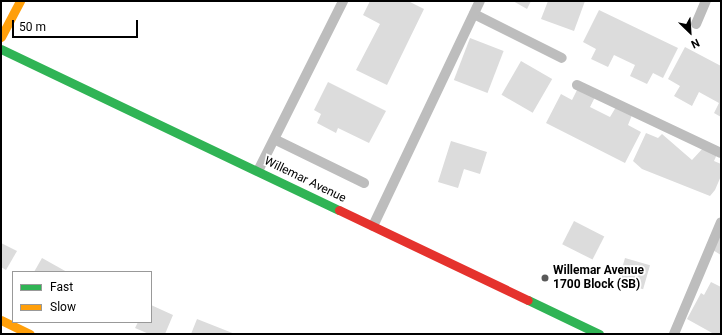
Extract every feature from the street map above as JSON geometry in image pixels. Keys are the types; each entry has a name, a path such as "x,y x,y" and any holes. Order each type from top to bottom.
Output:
{"street":[{"path":"1,37 20,1"},
{"name":"Willemar Avenue","path":"1,49 599,334"},
{"path":"1,320 30,334"}],"lane":[{"path":"258,171 276,140 343,1"},
{"path":"373,226 480,1"},
{"path":"696,24 706,1"},
{"path":"474,14 562,58"},
{"path":"577,85 721,153"},
{"path":"276,140 364,184"},
{"path":"674,334 721,222"}],"building":[{"path":"370,1 408,1 424,9 387,85 356,70 380,24 363,15"},
{"path":"513,1 531,1 527,9"},
{"path":"548,1 585,1 574,31 541,19"},
{"path":"599,10 678,48 663,78 653,73 647,84 630,76 635,65 614,55 608,67 591,59 596,49 583,42"},
{"path":"470,38 504,51 487,93 454,80"},
{"path":"685,47 721,66 721,117 714,113 719,103 699,92 692,106 674,96 680,86 668,79"},
{"path":"521,61 552,79 533,113 502,95"},
{"path":"328,82 386,111 369,143 338,128 336,133 317,123 321,114 314,110"},
{"path":"578,88 595,97 590,107 610,117 616,107 632,115 628,125 641,132 625,163 546,123 561,94 572,100"},
{"path":"646,133 658,138 662,134 692,160 704,147 718,152 714,161 721,164 721,176 715,190 710,196 642,169 633,161"},
{"path":"451,141 487,152 480,174 464,169 458,188 438,182"},
{"path":"574,221 604,236 592,260 562,244"},
{"path":"721,234 721,255 711,249"},
{"path":"1,243 17,251 6,270 1,267"},
{"path":"42,258 65,271 35,271"},
{"path":"625,258 650,265 643,289 618,282"},
{"path":"711,282 721,287 720,334 714,334 687,319 701,293 704,295"},
{"path":"152,305 173,315 165,334 149,334 135,328 138,323 152,323"},
{"path":"197,319 235,334 191,334"}],"traffic: fast":[{"path":"1,49 339,210"},
{"path":"528,300 599,334"}],"traffic: slow":[{"path":"1,37 20,1"},
{"path":"1,320 30,334"}],"traffic: jam":[{"path":"339,210 528,300"}],"place":[{"name":"Willemar Avenue 1700 Block (SB)","path":"545,278"}]}
